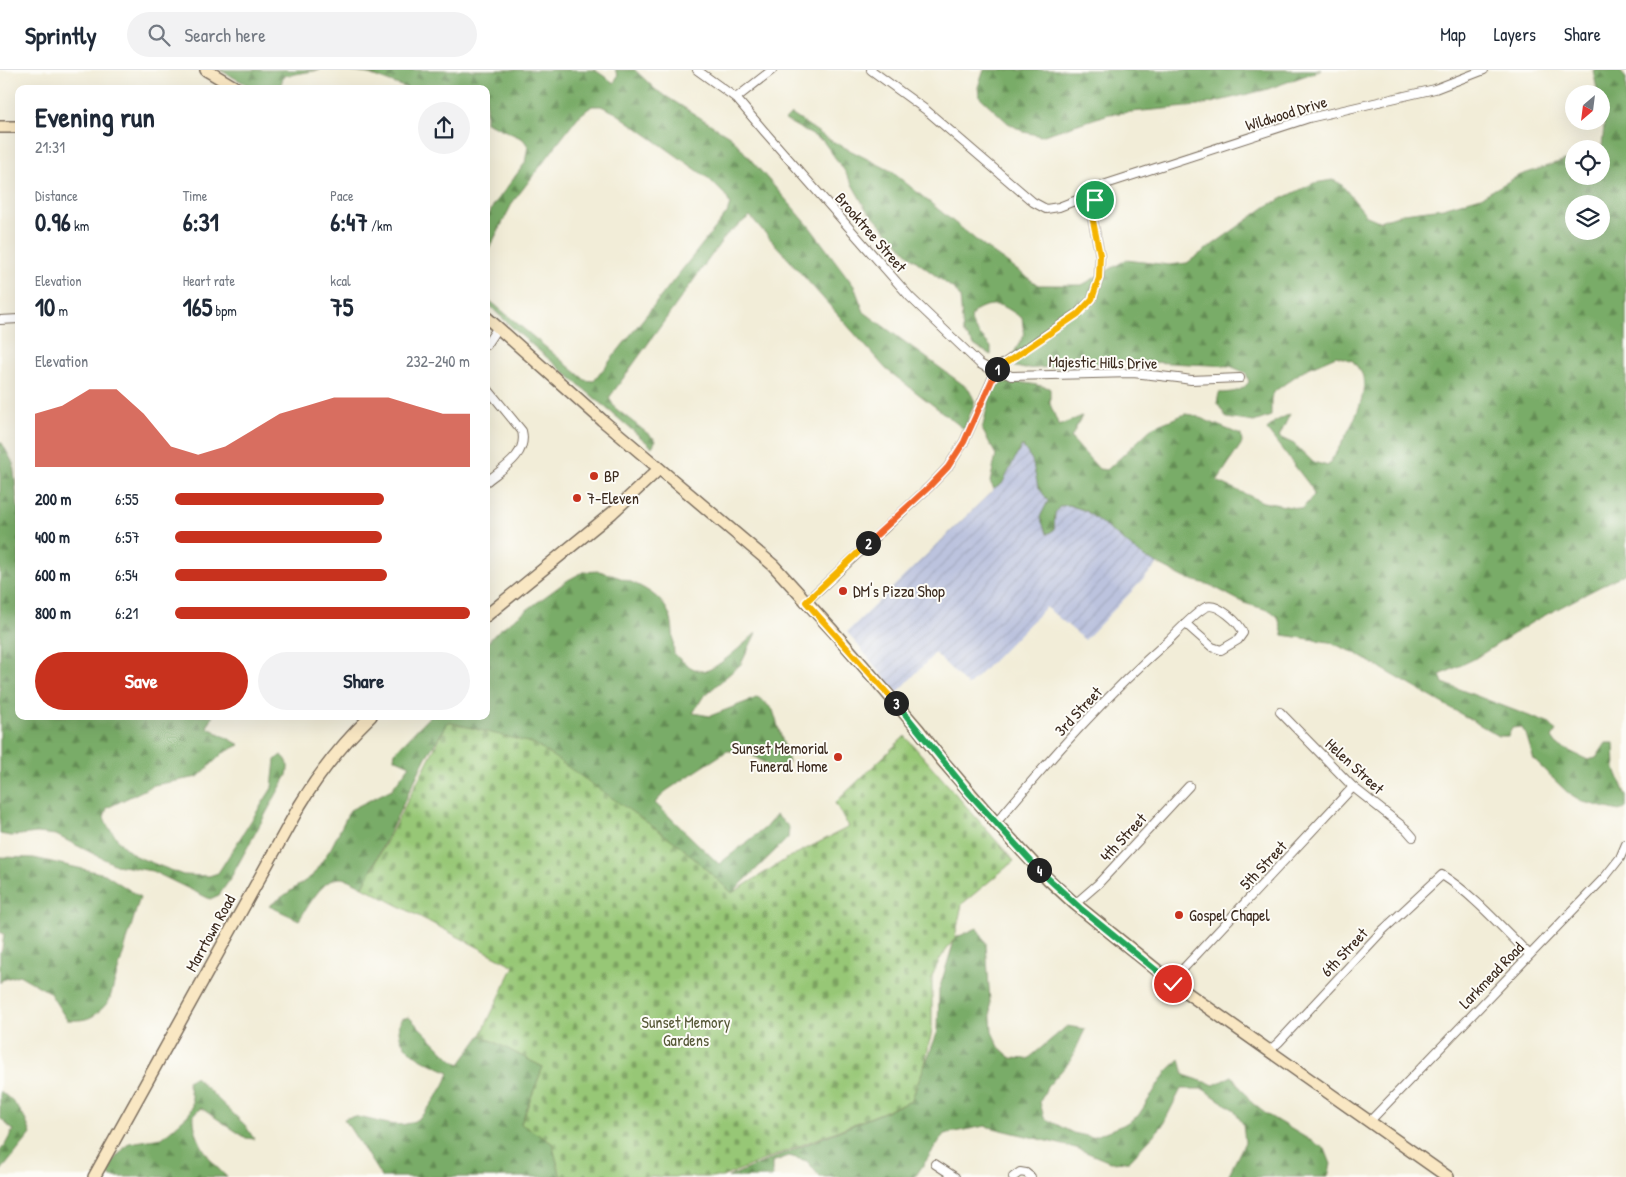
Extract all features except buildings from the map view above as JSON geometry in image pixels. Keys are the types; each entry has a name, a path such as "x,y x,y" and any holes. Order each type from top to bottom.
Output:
{"main road":[{"path":"206,70 231,85"},
{"path":"0,127 15,127"},
{"path":"490,320 772,565 918,729 996,823 1048,879 1075,904 1173,984 1448,1177"},
{"path":"490,613 612,513 659,468"},
{"name":"Marrtown Road","path":"94,1177 300,806 328,763 367,720"}],"street":[{"path":"697,70 736,98 772,70"},
{"name":"Wildwood Drive","path":"871,70 926,110 1033,202 1046,209 1059,207 1100,191 1103,185 1309,118 1436,89 1484,70"},
{"name":"Brooktree Street","path":"736,98 910,298 980,364 996,370"},
{"path":"806,602 948,467 964,442 996,370 1078,314 1092,299 1099,278 1100,255 1092,216 1095,200 1100,191"},
{"path":"0,320 15,319"},
{"path":"490,339 498,327"},
{"name":"Majestic Hills Drive","path":"996,370 1011,376 1133,373 1191,380 1240,378"},
{"path":"490,392 522,431 524,438 521,449 516,456 490,479"},
{"name":"3rd Street","path":"996,823 1105,701 1156,651 1186,624 1205,607 1212,605 1219,608 1242,628 1243,633 1238,640 1221,650 1212,647 1186,624"},
{"name":"Helen Street","path":"1280,712 1353,787 1406,829 1413,837"},
{"name":"4th Street","path":"1075,904 1098,884 1189,786"},
{"name":"5th Street","path":"1173,984 1183,969 1353,787"},
{"name":"Larkmead Road","path":"1370,1121 1605,877 1620,858 1626,844"},
{"name":"6th Street","path":"1269,1051 1383,930 1442,875 1471,896 1529,954"},
{"path":"934,1164 955,1177"},
{"path":"1013,1177 1020,1172 1026,1173 1031,1177"}],"shaded area":[{"path":"1022,445 1032,460 1038,486 1048,501 1040,517 1054,530 1055,513 1060,506 1069,505 1086,511 1144,557 1158,564 1085,640 1046,607 968,686 935,653 897,693 847,632 994,489 1002,484"}],"green space":[{"path":"220,70 319,70 284,76 281,85 248,85"},
{"path":"340,70 595,70 614,83 618,75 615,70 635,70 656,90 731,137 809,226 854,286 864,312 969,389 975,402 964,429 886,369 750,216 726,235 609,398 615,408 656,440 652,447 517,332 492,308 490,301 585,380 594,381 727,213 730,204 726,196 708,178 616,113 601,106 592,106 578,117 513,202 490,247 490,212 525,163 528,146 523,139 490,124 490,85 398,85 369,74"},
{"path":"984,70 1321,70 1265,90 1198,106 1109,114 1041,136 1024,132 1008,123 979,96 978,87"},
{"path":"1593,70 1619,70 1626,78 1626,573 1534,621 1474,659 1440,675 1443,683 1550,724 1556,731 1552,738 1557,745 1588,760 1596,758 1606,743 1614,743 1615,769 1626,796 1626,808 1619,811 1583,802 1567,792 1534,760 1526,734 1521,727 1512,728 1508,736 1499,736 1353,652 1329,642 1283,635 1278,617 1271,611 1244,603 1210,585 1185,578 1144,557 1086,511 1069,505 1060,506 1055,513 1054,530 1047,534 1040,517 1048,501 1038,486 1032,460 1022,445 1002,484 994,489 990,482 996,455 982,429 993,391 1000,384 1014,382 1050,388 1050,404 1059,426 1082,416 1071,438 1099,469 1107,470 1153,427 1185,414 1193,415 1241,435 1242,443 1217,481 1263,502 1302,509 1314,495 1311,487 1267,430 1274,422 1290,414 1279,437 1294,444 1313,462 1328,466 1358,411 1361,399 1363,377 1353,361 1336,356 1304,370 1275,391 1271,398 1271,416 1254,422 1227,418 1217,403 1219,393 1239,390 1249,382 1246,373 1230,366 1130,361 1025,369 1007,365 1024,335 1022,318 1007,308 998,305 986,306 976,310 971,318 972,323 991,347 991,355 975,346 963,332 960,297 955,290 912,258 866,209 844,170 823,141 785,120 791,114 830,140 891,171 986,248 1038,285 1082,285 1126,260 1169,265 1187,263 1267,206 1314,183 1333,180 1341,184 1367,216 1379,221 1404,213 1443,208 1481,197 1518,176 1565,160 1565,185 1610,185 1610,140 1603,140 1604,130 1610,130 1610,85 1596,85"},
{"path":"0,443 2,443 13,463 15,481 15,720 211,720 207,727 240,745 223,753 198,777 154,785 107,808 104,817 107,825 122,845 135,856 183,875 209,876 218,873 272,788 275,760 281,755 287,761 288,766 287,775 229,881 219,895 210,899 152,871 116,865 56,835 37,833 11,836 0,834"},
{"path":"599,571 631,582 652,593 667,609 671,619 674,654 696,670 705,671 717,665 756,633 741,664 703,697 693,713 710,716 759,697 773,710 789,762 773,768 745,751 727,751 666,791 655,803 719,864 765,828 776,815 789,827 788,838 732,893 679,845 449,722 426,757 363,887 341,878 328,882 322,887 299,920 269,906 312,876 331,848 350,810 392,789 410,765 394,758 395,752 426,720 490,720 490,640 498,631 568,580 583,572"},
{"name":"Sunset Memory Gardens","path":"448,722 535,744 679,845 732,893 788,858 849,827 835,803 905,736 1014,861 962,904 955,938 940,959 932,976 932,1030 925,1064 911,1101 722,1177 561,1177 552,1143 521,1124 543,1067 481,1035 514,966 363,887"},
{"path":"0,857 34,858 105,874 140,897 109,1001 95,1015 81,1020 67,1020 49,992 19,975 2,980 0,983 0,952 2,950 4,934 0,932"},
{"path":"977,928 986,943 992,1032 999,1047 1011,1058 1028,1059 1067,1026 1085,1029 1071,1060 1047,1087 1040,1102 1044,1118 1073,1133 1092,1137 1123,1125 1138,1116 1167,1071 1180,1059 1184,1075 1214,1085 1232,1076 1252,1103 1266,1114 1325,1149 1331,1164 1328,1177 1226,1177 1245,1142 1243,1124 1233,1109 1203,1089 1181,1089 1162,1126 1129,1161 1110,1162 1076,1148 985,1126 944,1134 915,1177 820,1177 807,1161 789,1156 772,1162 772,1177 728,1177 911,1101 938,1031 939,990 955,938"},
{"path":"409,1017 452,1060 460,1064 481,1035 543,1067 521,1123 552,1143 561,1177 381,1177 344,1119 355,1117 395,1125 411,1123 418,1119 432,1103 449,1072 421,1059 406,1046 401,1039 399,1030 401,1019"},
{"path":"195,1077 245,1125 254,1139 246,1138 201,1108 194,1114 196,1131 203,1148 214,1164 227,1177 111,1177 107,1173 110,1164 129,1143 162,1138 188,1115 192,1107 192,1099 187,1081"},
{"path":"0,1091 19,1110 26,1120 31,1134 0,1172 0,1151 13,1130 0,1118"}],"place":[{"name":"BP","path":"594,476"},
{"name":"7-Eleven","path":"577,498"},
{"name":"DM's Pizza Shop","path":"843,591"},
{"name":"Sunset Memorial Funeral Home","path":"838,757"},
{"name":"Gospel Chapel","path":"1179,915"}],"route":[{"path":"1095,200 1092,216 1100,255 1099,278 1092,299 1078,314 997,368 964,442 948,467 806,602 918,729 996,823 1048,879 1103,928 1173,984"}]}
